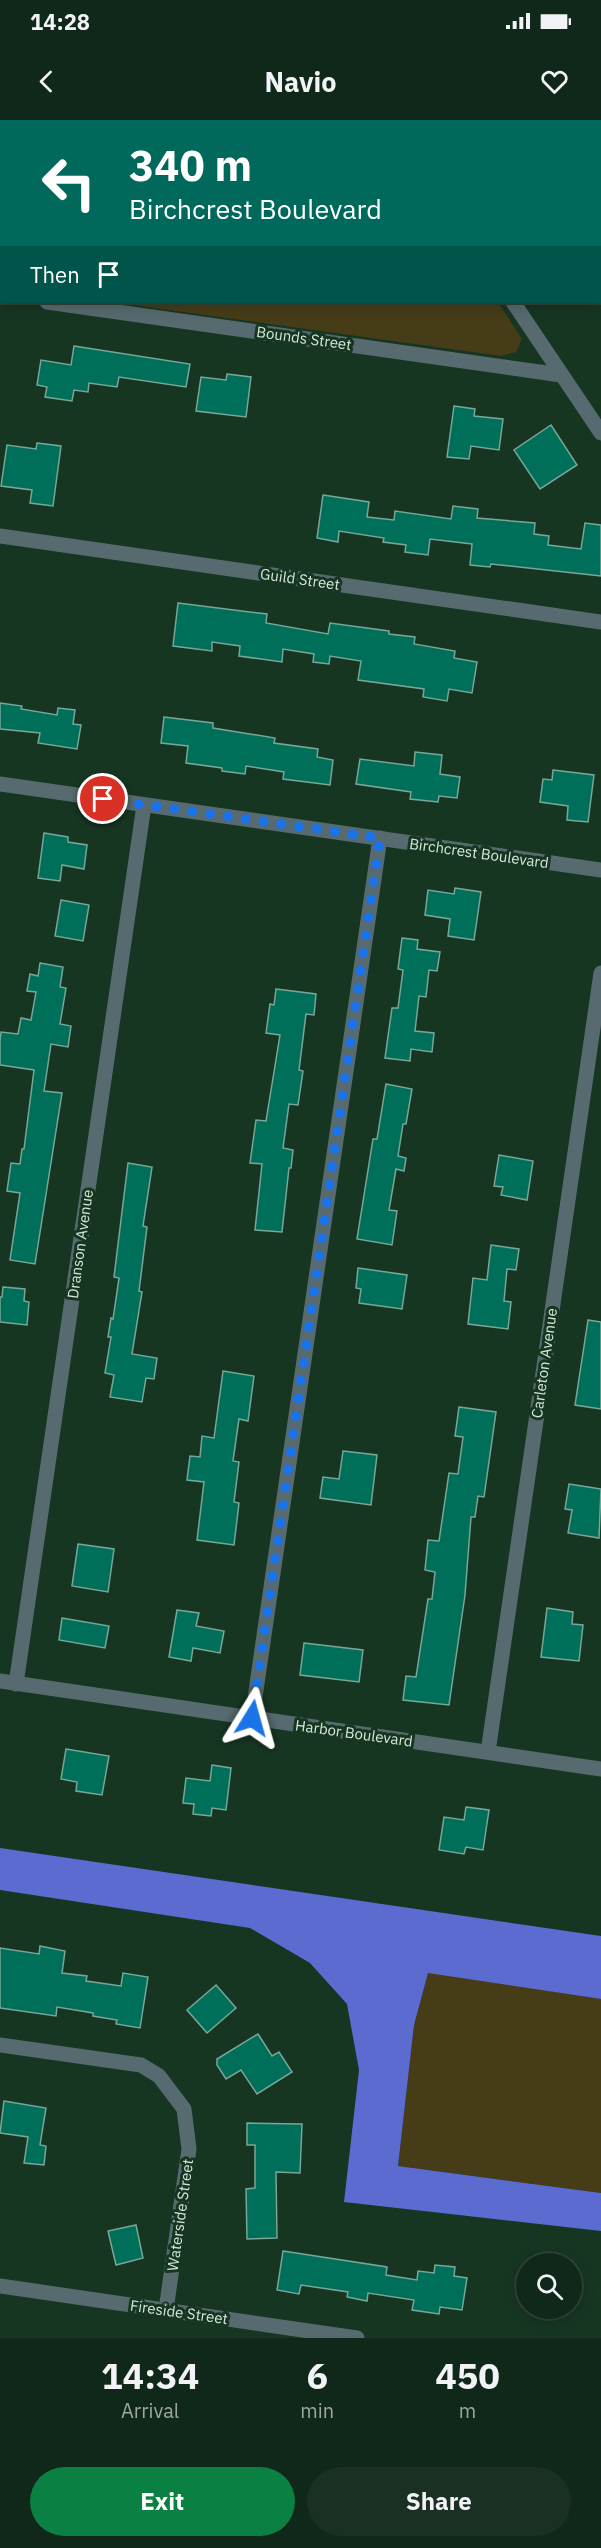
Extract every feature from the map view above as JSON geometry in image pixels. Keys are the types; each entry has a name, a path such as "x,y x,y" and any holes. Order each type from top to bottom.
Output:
{"street":[{"name":"Bounds Street","path":"54,303 561,375"},
{"path":"514,303 601,433"},
{"name":"Guild Street","path":"0,536 601,622"},
{"name":"Birchcrest Boulevard","path":"0,784 601,870"},
{"name":"Dranson Avenue","path":"16,1684 144,805"},
{"path":"252,1718 380,838"},
{"name":"Carleton Avenue","path":"488,1752 601,973"},
{"name":"Harbor Boulevard","path":"0,1681 601,1769"},
{"name":"Waterside Street","path":"0,2045 141,2066 159,2076 184,2109 189,2149 166,2310"},
{"name":"Fireside Street","path":"0,2286 357,2338"}],"shaded area":[{"path":"118,303 499,303 522,339 516,352 501,356"},
{"path":"428,1972 601,1999 601,2193 398,2166 414,2025"}],"water":[{"path":"0,1848 601,1936 601,1999 428,1973 414,2025 398,2166 601,2193 601,2231 344,2202 359,2070 347,2004 310,1963 250,1928 0,1890"}],"building":[{"path":"74,346 190,364 186,387 119,377 117,387 89,383 88,392 74,390 72,401 45,397 47,387 37,385 41,360 71,365"},
{"path":"227,374 251,377 246,417 196,411 201,377 226,380"},
{"path":"454,406 475,409 474,416 503,419 499,450 471,446 469,459 447,457"},
{"path":"551,425 577,465 540,489 514,450"},
{"path":"37,443 61,446 53,506 30,503 32,490 1,486 7,445 36,449"},
{"path":"323,495 369,502 367,517 394,520 395,511 451,519 453,506 478,509 477,518 535,523 534,534 549,536 548,545 581,549 585,523 601,525 601,576 491,564 490,567 470,565 472,544 430,539 428,555 405,552 406,545 383,542 384,538 339,531 338,542 317,538"},
{"path":"178,603 267,614 266,623 328,634 330,623 415,637 414,644 455,651 454,658 477,662 472,693 449,689 447,701 423,697 424,689 358,680 361,661 330,656 329,664 313,662 314,654 283,649 282,662 239,656 240,646 212,642 212,651 173,646"},
{"path":"0,703 57,715 58,708 75,710 73,724 81,725 77,749 38,743 40,733 0,729"},
{"path":"164,717 213,723 213,728 275,738 274,743 318,749 317,757 333,760 330,785 283,779 284,772 246,766 245,774 186,763 188,746 161,743"},
{"path":"415,752 442,755 440,774 460,777 457,798 439,796 438,802 410,799 411,792 356,784 360,759 414,766"},
{"path":"553,770 594,775 588,822 567,820 568,806 540,802 543,779 552,780"},
{"path":"44,833 68,837 68,842 87,845 84,869 62,865 60,881 38,878"},
{"path":"455,888 481,892 474,940 448,936 450,919 425,915 428,890 454,894"},
{"path":"61,900 89,905 83,941 55,936"},
{"path":"402,938 418,940 417,949 440,952 437,971 429,970 426,997 419,996 415,1031 434,1033 432,1052 411,1049 410,1061 385,1058 392,1008 398,1008 403,970 398,969"},
{"path":"40,963 63,967 60,987 66,988 60,1024 71,1026 68,1047 51,1044 44,1091 62,1093 35,1264 10,1260 20,1193 7,1191 11,1163 20,1164 22,1149 24,1149 34,1070 0,1065 0,1040 1,1032 18,1034 21,1018 31,1020 36,992 27,991 30,974 38,976"},
{"path":"276,989 316,994 314,1015 306,1014 299,1070 303,1071 298,1105 289,1104 283,1148 293,1150 282,1232 255,1230 262,1164 250,1163 256,1120 266,1121 280,1035 266,1033 270,1004 274,1005"},
{"path":"386,1084 412,1089 398,1156 406,1158 404,1171 396,1169 389,1210 397,1211 392,1245 357,1239 373,1139 377,1139"},
{"path":"499,1155 533,1161 527,1200 501,1195 503,1187 494,1186"},
{"path":"128,1163 152,1167 143,1226 147,1227 139,1291 142,1292 132,1354 157,1358 154,1379 146,1378 142,1402 110,1397 114,1375 105,1373 111,1337 108,1337 119,1278 114,1277"},
{"path":"491,1245 519,1249 516,1270 507,1269 504,1301 511,1302 508,1329 468,1324 473,1278 487,1280"},
{"path":"358,1268 407,1275 402,1309 359,1303 361,1289 356,1288"},
{"path":"3,1287 25,1289 24,1301 29,1302 27,1325 0,1322 0,1297 2,1297"},
{"path":"588,1320 601,1322 601,1409 575,1405"},
{"path":"223,1371 254,1376 248,1421 239,1419 233,1461 239,1462 234,1502 239,1503 234,1545 197,1540 204,1482 187,1480 190,1456 200,1457 202,1436 214,1438"},
{"path":"459,1407 496,1412 484,1497 478,1496 475,1517 471,1517 465,1595 449,1705 403,1700 406,1676 416,1677 428,1599 432,1599 435,1572 425,1570 428,1540 439,1541 449,1473 458,1474 463,1437 455,1436"},
{"path":"343,1451 377,1455 371,1505 320,1498 323,1477 339,1479"},
{"path":"569,1484 601,1489 599,1538 568,1533 572,1510 565,1509"},
{"path":"78,1544 114,1549 108,1592 72,1586"},
{"path":"547,1608 573,1612 572,1624 583,1625 579,1661 541,1657"},
{"path":"177,1610 199,1613 196,1626 224,1631 220,1653 193,1648 191,1661 169,1657"},
{"path":"62,1618 109,1626 105,1648 59,1640"},
{"path":"304,1643 363,1650 359,1682 300,1675"},
{"path":"66,1749 109,1756 102,1795 76,1791 77,1782 61,1779"},
{"path":"212,1765 231,1768 226,1810 212,1808 211,1816 193,1814 194,1804 183,1803 186,1778 210,1781"},
{"path":"466,1807 489,1810 483,1850 466,1847 464,1854 439,1850 444,1817 464,1820"},
{"path":"40,1946 65,1951 62,1973 87,1976 86,1981 121,1986 123,1973 148,1977 140,2028 116,2024 117,2020 93,2016 93,2013 57,2007 56,2016 0,2008 0,1948 39,1954"},
{"path":"216,1985 236,2008 207,2033 187,2010"},
{"path":"258,2034 272,2056 279,2052 292,2072 257,2094 241,2070 226,2079 217,2065 217,2059"},
{"path":"4,2101 46,2108 40,2145 46,2146 44,2165 24,2163 28,2137 0,2133"},
{"path":"247,2123 302,2124 300,2173 276,2172 277,2238 247,2239 246,2189 255,2188 255,2145 247,2145"},
{"path":"136,2225 143,2258 116,2265 108,2231"},
{"path":"283,2251 387,2267 386,2275 417,2280 418,2271 434,2273 435,2265 455,2267 454,2276 467,2278 462,2310 440,2307 439,2314 412,2310 414,2300 368,2293 367,2301 347,2297 348,2292 301,2285 299,2294 277,2290"}],"route":[{"path":"103,799 380,838 252,1718"}]}
